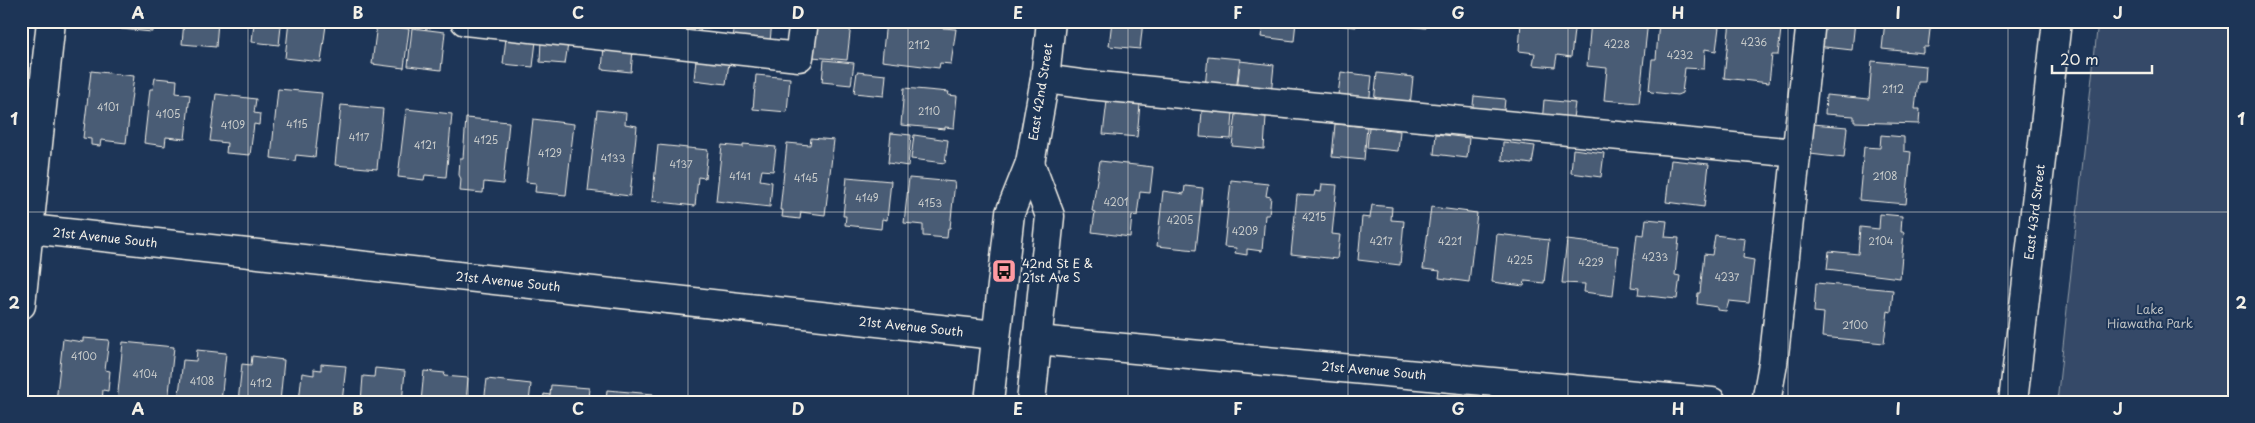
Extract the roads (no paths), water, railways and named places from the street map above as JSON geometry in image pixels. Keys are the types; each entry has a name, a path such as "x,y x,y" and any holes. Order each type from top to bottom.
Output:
{"street":[{"path":"21,305 25,229 51,21"},
{"path":"465,21 799,57 804,21"},
{"name":"East 42nd Street","path":"989,402 1010,213 1030,163 1045,79 1051,21"},
{"path":"1766,402 1773,364 1811,21"},
{"name":"East 43rd Street","path":"2013,402 2057,21"},
{"path":"1045,79 1089,85 1796,153"},
{"path":"1030,163 1050,216 1031,402"},
{"name":"21st Avenue South","path":"25,229 995,336"},
{"name":"21st Avenue South","path":"1036,340 1712,402"}],"place":[{"name":"42nd St E & 21st Ave S","path":"1004,271"}],"park label":[{"name":"Lake Hiawatha Park","path":"2150,317"}]}
